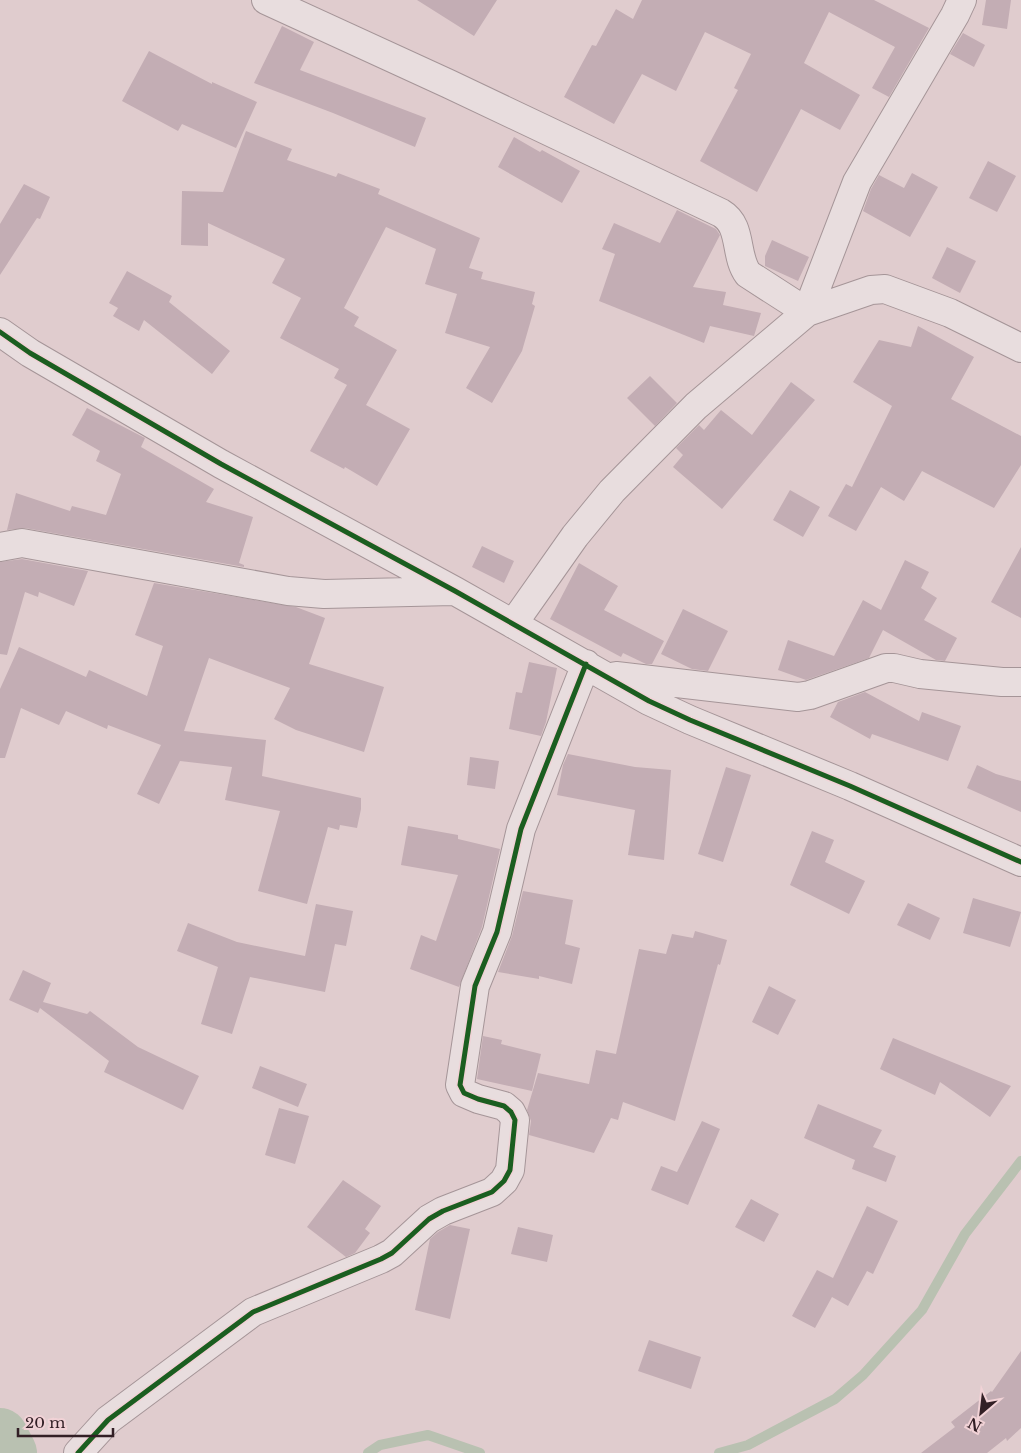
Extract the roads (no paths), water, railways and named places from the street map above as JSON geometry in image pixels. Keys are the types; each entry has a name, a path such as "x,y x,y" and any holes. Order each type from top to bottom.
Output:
{"street":[{"path":"266,0 721,213 729,218 734,226 742,265 748,274 807,312"},
{"path":"807,312 857,182 962,0"},
{"path":"513,624 575,536 612,491 696,406 807,312 871,290 885,289 950,313 1021,348"},
{"path":"0,332 30,353 220,464 455,591 649,701 690,720 850,786 1021,862"},
{"path":"0,547 22,543 288,590 324,594 455,591"},
{"path":"595,670 798,696 810,694 886,668 920,674 1021,682"},
{"path":"78,1453 108,1420 253,1312 381,1259 392,1253 429,1220 443,1211 492,1192 504,1181 510,1170 515,1120 511,1112 504,1106 464,1093 460,1085 476,986 497,932 521,829 595,670"}],"waterway":[{"path":"719,1453 748,1445 835,1399 863,1375 922,1310 965,1234 1021,1161"},
{"path":"368,1453 380,1445 428,1435 480,1453"},
{"path":"0,1436 9,1453"}]}
